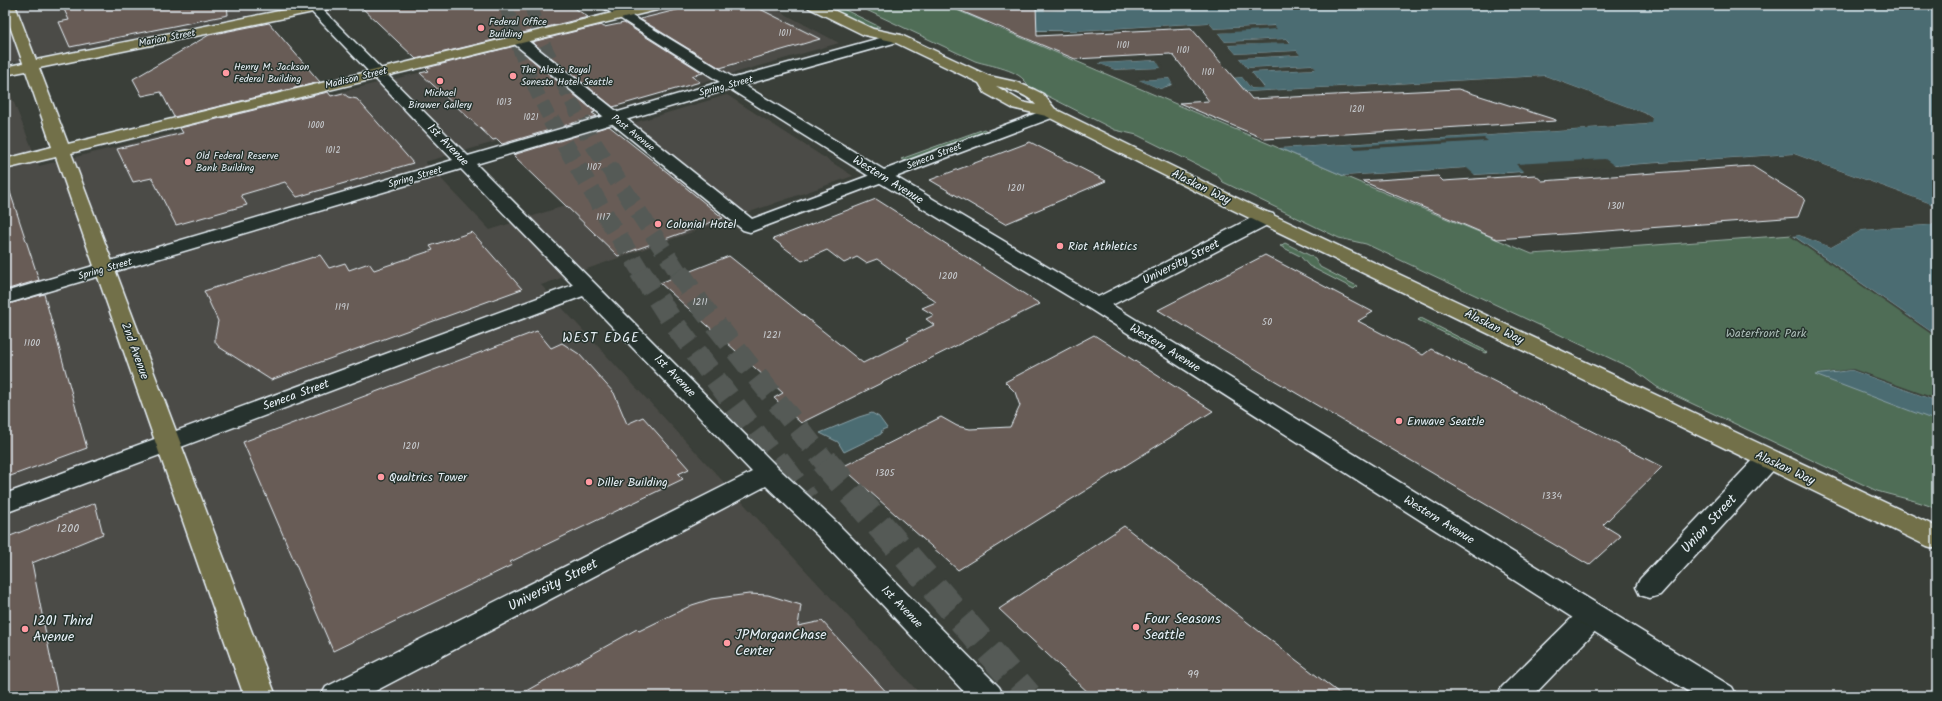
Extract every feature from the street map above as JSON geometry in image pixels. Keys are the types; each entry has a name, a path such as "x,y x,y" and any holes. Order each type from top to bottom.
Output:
{"main road":[{"name":"2nd Avenue","path":"9,5 260,696"},
{"name":"Marion Street","path":"5,71 313,6 328,5"},
{"name":"Madison Street","path":"5,164 661,5"},
{"name":"Alaskan Way","path":"813,5 868,32 896,38 985,80 990,90 1016,105 1051,113 1768,460 1937,539"},
{"name":"Alaskan Way","path":"880,21 890,26 896,38"}],"street":[{"name":"Western Avenue","path":"605,5 734,83 883,177 1097,305 1721,696"},
{"name":"1st Avenue","path":"313,6 770,474 826,528 988,696"},
{"name":"Spring Street","path":"5,298 734,83 896,38"},
{"name":"Post Avenue","path":"517,39 750,226"},
{"name":"Seneca Street","path":"750,226 883,177 906,166 1051,113"},
{"name":"University Street","path":"1097,305 1266,218"},
{"name":"Seneca Street","path":"5,504 587,287"},
{"name":"Union Street","path":"1650,587 1768,460"},
{"name":"University Street","path":"336,696 770,474"},
{"path":"1513,696 1592,616"}],"shaded area":[{"path":"5,5 298,5 5,64"},
{"path":"629,5 768,5 839,43 425,162 490,230 684,167 630,124 727,95 853,176 541,285 922,696 5,696 5,80 39,166 647,17"}],"green space":[{"path":"824,5 835,5 880,27 873,29"},
{"name":"Waterfront Park","path":"861,5 945,5 1344,176 1532,254 1792,235 1937,336 1937,509 1877,491 1657,387 1633,369 1366,244 1339,238 1223,182 1216,174 1137,135 1115,130 1028,86 1024,80 1012,72 975,61 862,8"},
{"path":"984,129 987,131 904,161 901,159"},
{"path":"1285,243 1315,258 1320,267 1357,286 1354,289 1309,266 1300,256 1280,246"},
{"path":"1421,318 1488,352 1485,353 1418,320"}],"water":[{"path":"1097,5 1937,5 1937,206 1794,154 1474,175 1466,168 1344,176 1279,148 1588,129 1587,128 1646,124 1652,118 1644,113 1545,76 1246,92 1240,85 1221,79 1242,77 1251,88 1264,87 1251,72 1315,69 1312,65 1247,68 1239,58 1299,55 1297,51 1236,54 1228,45 1290,42 1287,39 1225,42 1218,33 1274,26 1214,29 1209,23 1075,31 1006,30 967,14 1019,9"},
{"path":"1156,60 1162,68 1115,70 1097,63"},
{"path":"1169,78 1173,84 1160,89 1138,80"},
{"path":"1937,224 1937,336 1792,235 1799,235 1831,247 1862,230"},
{"path":"1852,370 1937,401 1937,421 1815,375"},
{"path":"872,413 879,417 887,428 882,430 881,434 844,452 838,442 820,433 859,417"}],"pier":[{"path":"1111,5 1166,5 1045,11 1044,8"},
{"path":"998,22 1013,24 1020,31 1075,31 1209,23 1214,29 1274,26 1277,29 1218,33 1225,42 1287,39 1290,43 1228,45 1236,54 1297,51 1300,55 1239,58 1247,68 1312,65 1316,69 1251,72 1264,88 1251,88 1242,77 1222,79 1240,85 1247,92 1545,76 1644,113 1652,118 1651,122 1646,124 1588,128 1589,129 1279,148 1278,147 1586,127 1645,122 1649,119 1643,115 1544,78 1246,94 1239,86 1220,81 1219,78 1242,75 1252,86 1260,86 1249,73 1250,71 1311,67 1247,70 1237,59 1238,57 1296,53 1235,56 1216,34 1216,31 1213,31 1209,25 1075,33 1011,33 986,23"},
{"path":"1156,58 1164,67 1163,69 1114,72 1095,63 1097,61","holes":["1156,60 1161,68 1115,70 1098,63"]},
{"path":"1170,77 1175,86 1161,91 1136,80 1138,78","holes":["1169,78 1173,85 1160,89 1139,80"]},
{"path":"1484,138 1488,141 1355,149 1352,146"},
{"path":"1794,154 1937,206 1937,208 1794,156 1475,177 1466,170 1348,178 1344,176 1467,168 1475,175 1524,172 1516,164 1605,159 1615,166"},
{"path":"1937,222 1937,224 1862,230 1831,247 1799,235 1793,236 1937,336 1937,338 1790,236 1792,234 1800,233 1831,245 1861,228"},
{"path":"1853,369 1937,399 1937,401 1852,370 1813,374"}],"building":[{"path":"62,5 227,5 228,15 70,47 59,22 69,20"},
{"name":"Federal Office Building","path":"359,5 570,5 588,17 416,59"},
{"path":"697,5 752,5 820,39 720,68 640,19"},
{"path":"947,5 1036,5 1037,36 1191,28 1252,99 1458,89 1556,121 1265,139 1179,103 1209,101 1174,56 1170,54 1075,59"},
{"name":"Henry M. Jackson Federal Building","path":"269,23 320,82 174,117 161,92 142,96 133,79 209,35"},
{"path":"624,23 703,73 691,76 700,82 613,107 532,42 601,25 604,27"},
{"path":"515,46 595,112 592,113 597,116 502,144 497,139 493,140 420,73 429,71 426,68"},
{"path":"328,92 331,96 343,93 348,97 357,99 413,163 297,197 285,182 241,195 247,205 176,225 152,178 133,182 117,149 183,133 180,128"},
{"path":"609,126 723,218 618,256 513,155"},
{"path":"1030,142 1106,181 1005,224 930,180"},
{"path":"1752,166 1805,199 1798,217 1497,239 1362,181 1438,176 1443,181 1535,175 1542,181"},
{"path":"9,189 39,280 5,290 5,190"},
{"path":"876,199 1040,304 801,423 774,398 783,393 660,283 729,256 863,363 909,340 907,338 934,325 926,319 934,315 922,308 936,302 877,259 866,263 857,257 844,263 827,250 802,261 773,239"},
{"path":"472,232 522,289 271,380 219,347 215,342 218,321 204,291 320,255 329,268 345,263 349,270 369,263 374,270 433,250 430,246"},
{"path":"1265,255 1373,312 1358,321 1423,355 1431,349 1662,467 1603,525 1621,536 1589,565 1267,376 1158,310"},
{"path":"44,294 87,448 5,478 5,305"},
{"name":"Qualtrics Tower","path":"537,331 551,348 562,343 579,354 614,393 627,424 643,417 689,469 678,474 683,479 510,562 512,565 333,651 243,442"},
{"path":"1094,335 1213,411 958,570 842,467 941,417 957,426 970,429 1010,427 1020,406 1015,392 1005,382"},
{"name":"1201 Third Avenue","path":"95,503 103,534 32,563 58,696 5,696 5,538"},
{"name":"Four Seasons Seattle","path":"1124,526 1343,696 1092,696 999,609"},
{"name":"JPMorganChase Center","path":"749,594 768,595 801,605 798,626 822,621 890,696 517,696 637,629 639,631 692,605 711,599"}],"tunnel":[{"path":"506,5 525,64 551,121"},
{"path":"531,5 541,39 581,121"},
{"path":"551,120 609,221 641,272"},
{"path":"581,120 589,137 678,272"},
{"path":"640,271 670,318 777,462"},
{"path":"678,271 701,306 825,462"},
{"path":"776,461 806,501"},
{"path":"824,461 1028,696"}],"place":[{"name":"Federal Office Building","path":"481,28"},
{"name":"Henry M. Jackson Federal Building","path":"226,73"},
{"name":"The Alexis Royal Sonesta Hotel Seattle","path":"513,76"},
{"name":"Michael Birawer Gallery","path":"440,81"},
{"name":"Old Federal Reserve Bank Building","path":"188,162"},
{"name":"Colonial Hotel","path":"658,224"},
{"name":"Riot Athletics","path":"1060,246"},
{"name":"Enwave Seattle","path":"1399,421"},
{"name":"Qualtrics Tower","path":"381,477"},
{"name":"Diller Building","path":"589,482"},
{"name":"Four Seasons Seattle","path":"1136,627"},
{"name":"1201 Third Avenue","path":"25,629"},
{"name":"JPMorganChase Center","path":"727,643"}],"district":[{"name":"WEST EDGE","path":"601,338"}]}
